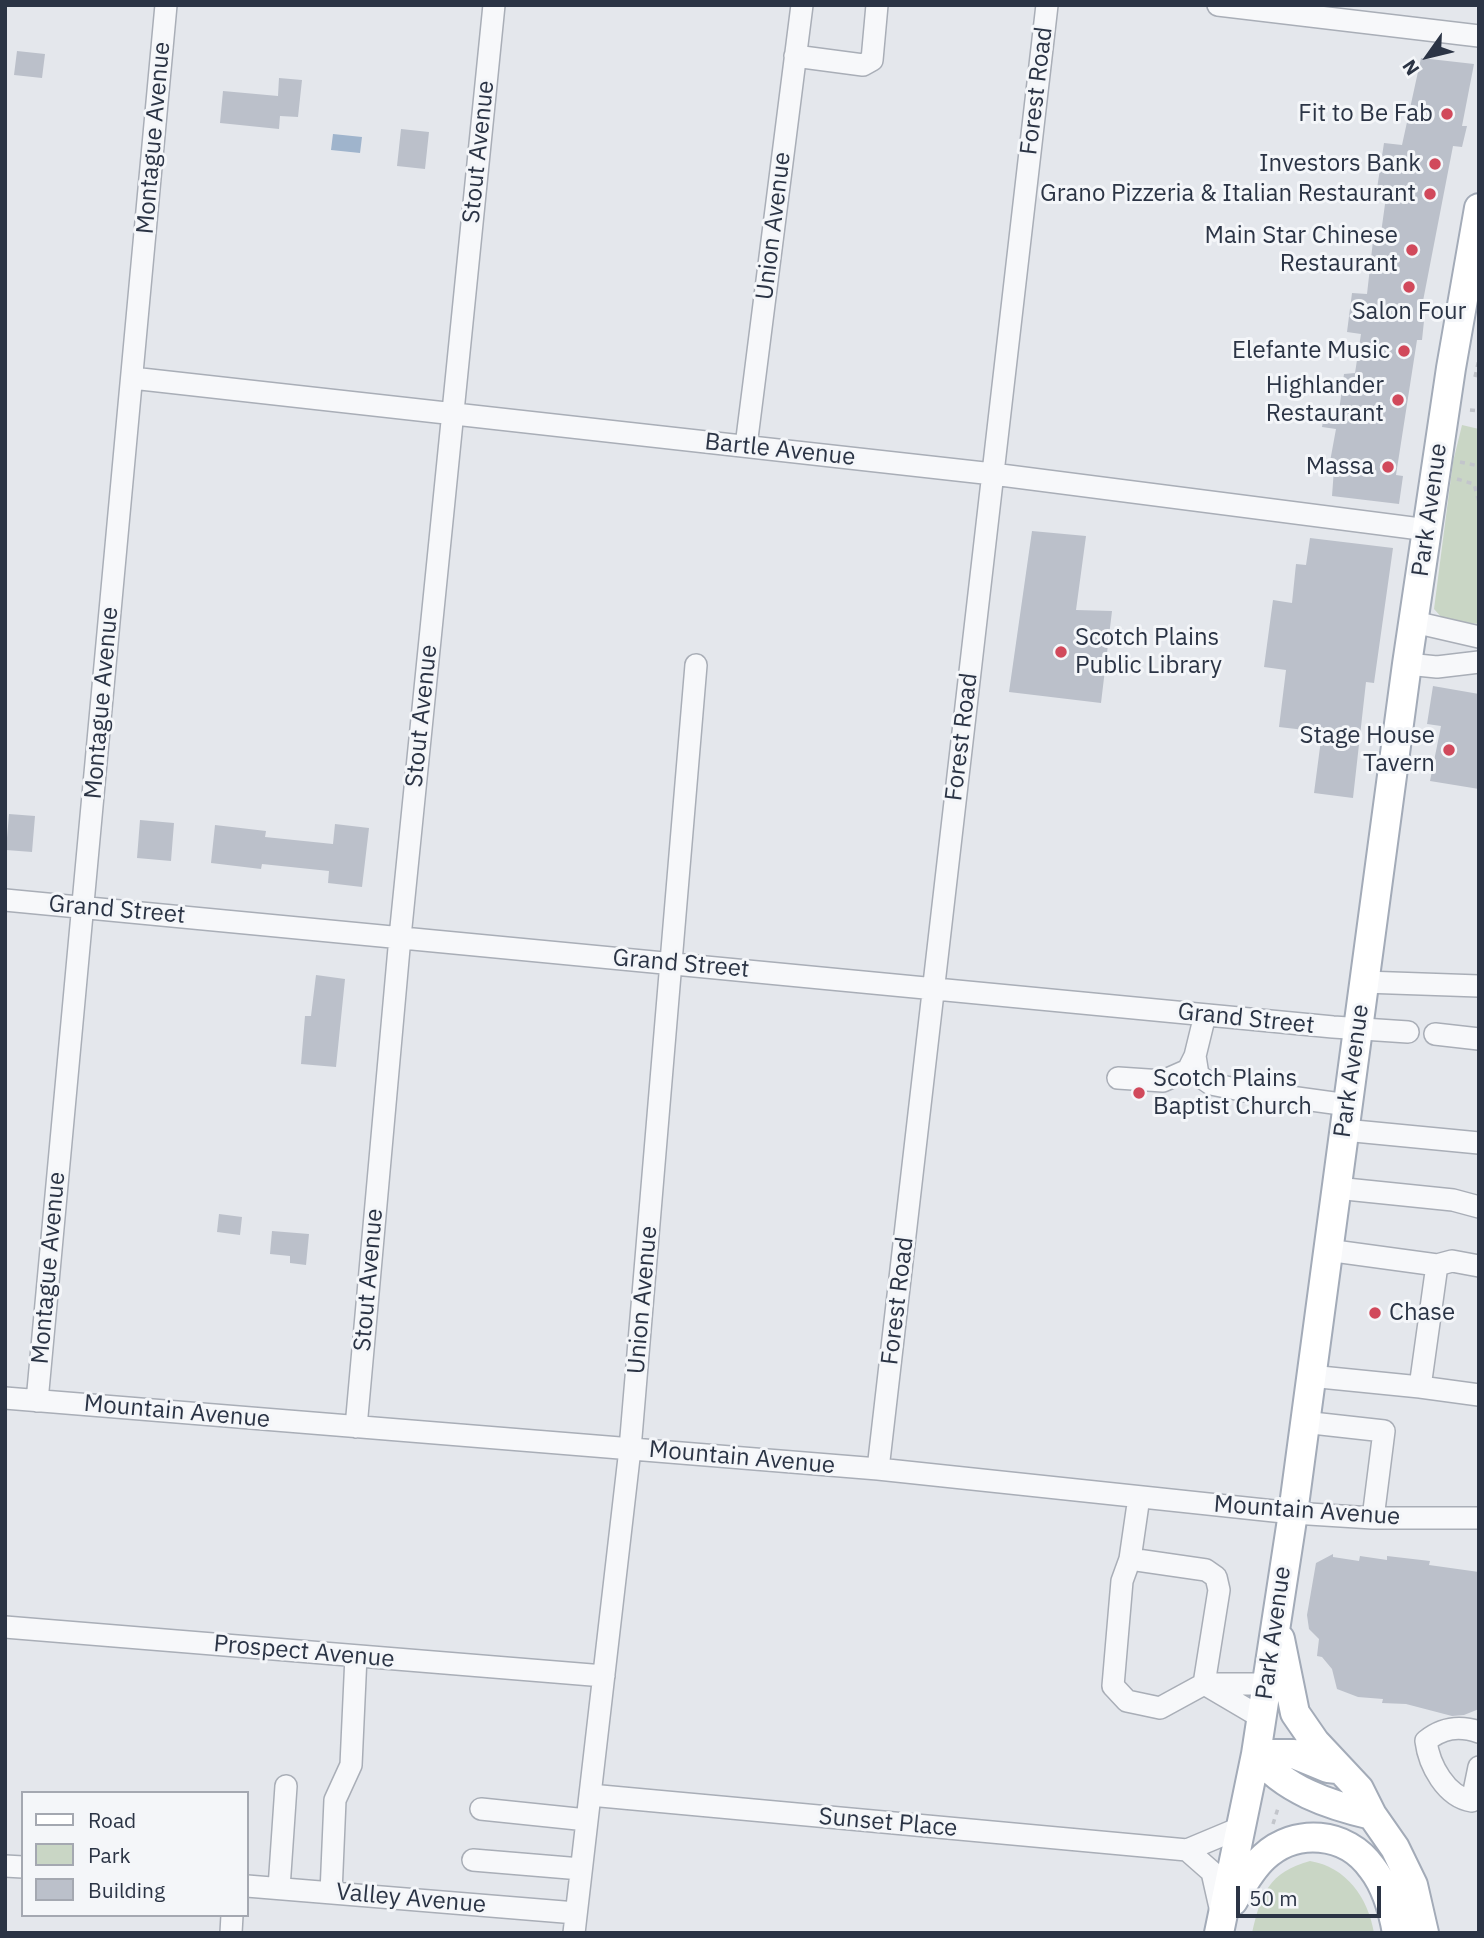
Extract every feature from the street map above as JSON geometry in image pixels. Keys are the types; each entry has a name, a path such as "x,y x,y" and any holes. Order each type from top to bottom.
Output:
{"main road":[{"name":"Park Avenue","path":"1220,1926 1256,1754 1293,1513 1303,1422 1407,664 1451,368 1479,208"},
{"path":"1276,1616 1295,1713 1338,1769 1359,1789 1372,1815 1404,1862 1424,1933"},
{"path":"1256,1754 1294,1754 1328,1768 1338,1769"},
{"path":"1256,1754 1273,1773 1292,1786 1337,1807 1372,1815"},
{"path":"1220,1926 1252,1870 1264,1857 1292,1839 1314,1836 1340,1843 1366,1860 1384,1888 1397,1933"}],"street":[{"name":"Montague Avenue","path":"37,1401 166,5"},
{"name":"Stout Avenue","path":"356,1427 400,937 494,5"},
{"name":"Union Avenue","path":"747,446 802,5"},
{"path":"795,56 863,65 872,60 877,5"},
{"name":"Forest Road","path":"878,1469 1047,5"},
{"path":"1218,5 1390,15 1479,36"},
{"name":"Bartle Avenue","path":"132,378 993,474 1428,530"},
{"path":"1414,622 1479,637"},
{"path":"1407,664 1437,667 1479,662"},
{"name":"Union Avenue","path":"575,1923 630,1449 696,665"},
{"name":"Grand Street","path":"5,900 1357,1030 1408,1032"},
{"path":"1364,982 1479,986"},
{"path":"1118,1078 1163,1081 1188,1070 1195,1056 1205,1015"},
{"path":"1435,1034 1479,1039"},
{"path":"1195,1056 1198,1075 1211,1084 1262,1093 1346,1118 1479,1143"},
{"path":"1336,1188 1453,1200 1479,1207"},
{"path":"1327,1250 1437,1265 1452,1261 1479,1266"},
{"path":"1420,1387 1437,1265"},
{"path":"1310,1377 1479,1395"},
{"name":"Mountain Avenue","path":"5,1398 878,1469 1293,1513 1373,1518 1478,1518"},
{"path":"1303,1422 1384,1431 1373,1518"},
{"path":"1139,1497 1130,1559 1122,1581 1113,1686 1127,1701 1160,1708 1204,1684 1266,1684"},
{"path":"1478,1518 1479,1512"},
{"path":"1130,1559 1206,1570 1216,1577 1219,1590 1204,1684"},
{"name":"Prospect Avenue","path":"5,1627 604,1676"},
{"path":"331,1893 335,1800 351,1765 356,1656"},
{"path":"1204,1684 1262,1718"},
{"path":"1479,1732 1467,1728 1440,1730 1426,1741 1428,1761 1438,1776 1476,1807 1479,1767"},
{"path":"279,1888 286,1786"},
{"name":"Sunset Place","path":"590,1795 1186,1850 1242,1827"},
{"path":"481,1809 587,1820"},
{"path":"1186,1850 1212,1872 1220,1926"},
{"path":"473,1860 581,1869"},
{"name":"Valley Avenue","path":"248,1886 331,1893 575,1923"}],"path":[{"path":"1474,384 1479,359"},
{"path":"1467,423 1472,397"},
{"path":"1470,410 1479,411"},
{"path":"1456,485 1463,449"},
{"path":"1460,462 1479,466"},
{"path":"1457,478 1474,484 1479,502"},
{"path":"1271,1833 1281,1796"}],"green space":[{"path":"1462,425 1479,429 1479,624 1444,620 1434,609 1453,462"},
{"path":"1310,1861 1334,1870 1353,1886 1367,1907 1374,1933 1252,1933 1259,1907 1269,1886 1285,1871"}],"water":[{"path":"333,134 362,137 360,153 331,150"}],"building":[{"path":"17,51 45,54 42,78 14,75"},
{"path":"1421,58 1474,64 1462,126 1467,126 1462,147 1453,146 1423,301 1426,302 1422,340 1417,340 1396,475 1403,476 1399,504 1332,496 1334,469 1329,467 1336,429 1322,427 1325,410 1339,411 1344,374 1355,373 1361,334 1347,332 1352,293 1367,294 1374,232 1381,233 1386,197 1376,195 1384,143 1402,145"},
{"path":"279,78 302,80 298,117 280,116 279,129 220,123 223,91 278,96"},
{"path":"401,129 429,132 425,169 397,166"},
{"name":"Scotch Plains Public Library","path":"1032,531 1086,536 1076,610 1112,611 1101,703 1009,692"},
{"path":"1310,538 1393,548 1374,683 1366,682 1353,798 1314,793 1322,732 1279,727 1286,670 1264,667 1273,600 1292,603 1296,564 1306,565"},
{"name":"Stage House Tavern","path":"1433,686 1479,694 1479,789 1430,781 1441,726 1427,724"},
{"path":"9,814 35,816 32,852 6,850"},
{"path":"140,820 174,823 171,861 137,858"},
{"path":"335,824 369,828 362,887 328,883 329,871 262,864 261,869 211,863 215,825 266,831 265,837 333,844"},
{"path":"316,975 345,979 336,1067 301,1064 305,1016 311,1016"},
{"path":"219,1214 242,1217 240,1235 217,1232"},
{"path":"272,1231 309,1234 306,1265 290,1263 290,1256 270,1254"},
{"path":"1333,1554 1333,1557 1359,1561 1360,1556 1387,1560 1387,1556 1430,1561 1429,1565 1479,1572 1479,1709 1452,1716 1406,1704 1382,1703 1383,1699 1358,1697 1337,1689 1332,1669 1322,1657 1317,1656 1319,1639 1309,1629 1307,1615 1316,1563"}],"place":[{"name":"Fit to Be Fab","path":"1447,114"},
{"name":"Investors Bank","path":"1435,164"},
{"name":"Grano Pizzeria & Italian Restaurant","path":"1430,194"},
{"name":"Main Star Chinese Restaurant","path":"1412,250"},
{"name":"Salon Four","path":"1409,287"},
{"name":"Elefante Music","path":"1404,351"},
{"name":"Highlander Restaurant","path":"1398,400"},
{"name":"Massa","path":"1388,467"},
{"name":"Scotch Plains Public Library","path":"1061,652"},
{"name":"Stage House Tavern","path":"1449,750"},
{"name":"Scotch Plains Baptist Church","path":"1139,1093"},
{"name":"Chase","path":"1375,1313"}]}
